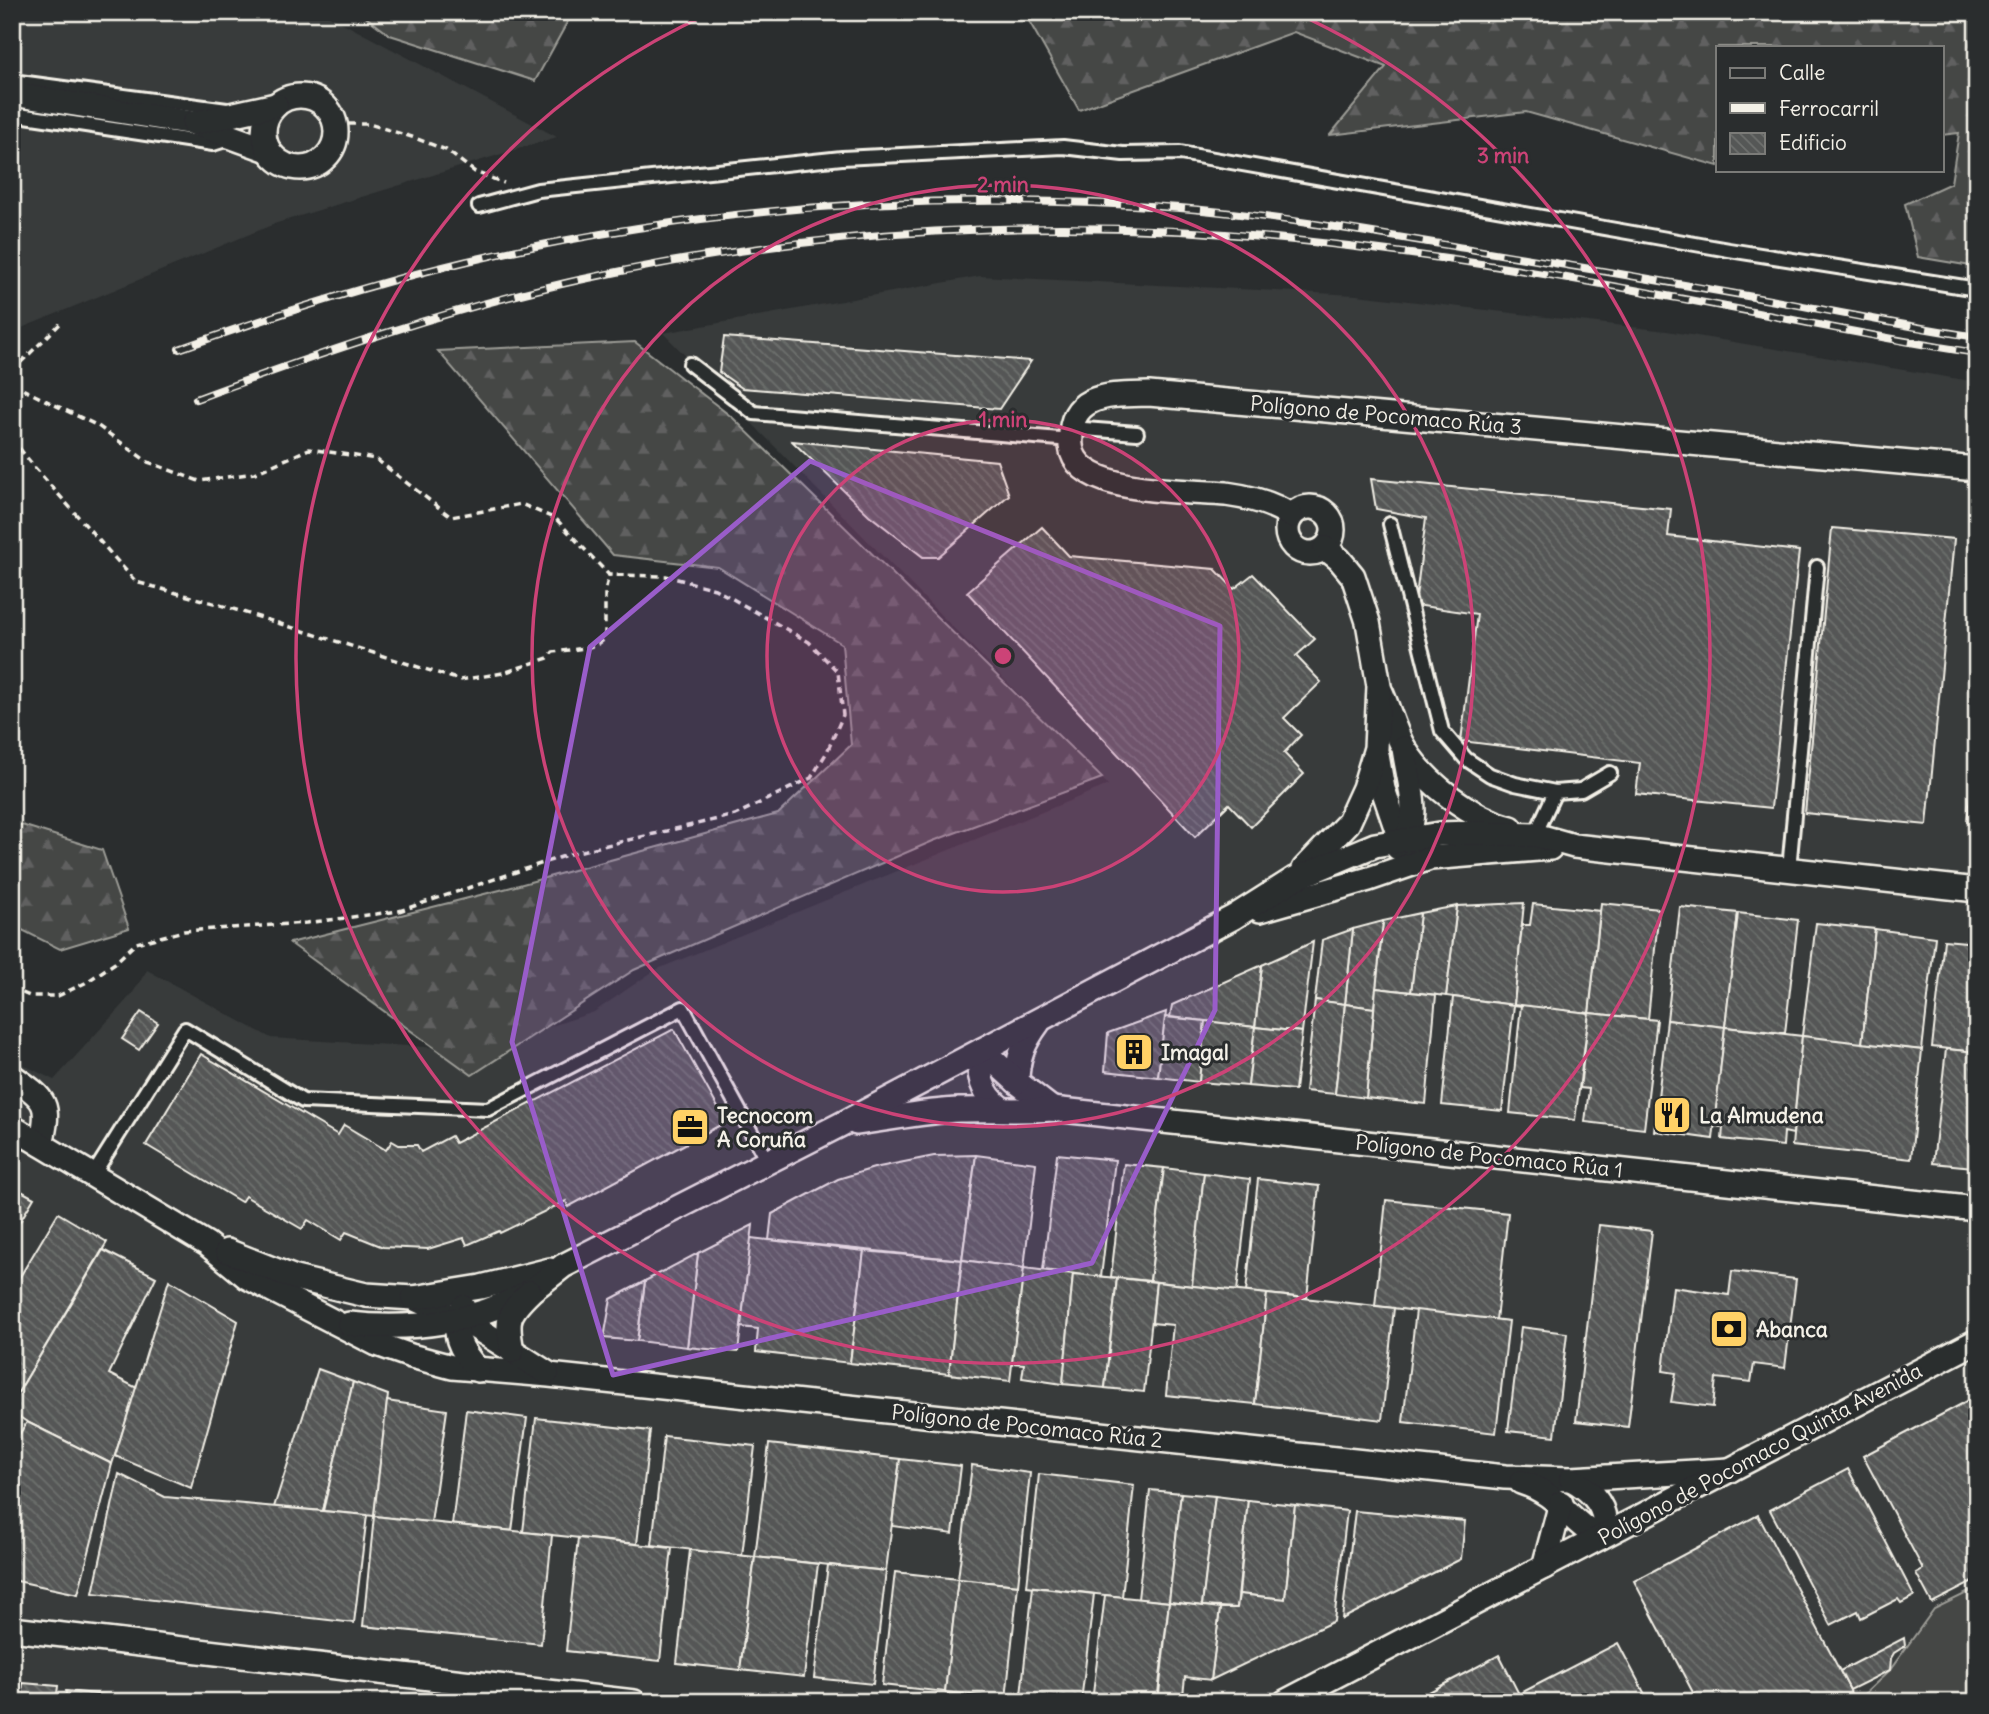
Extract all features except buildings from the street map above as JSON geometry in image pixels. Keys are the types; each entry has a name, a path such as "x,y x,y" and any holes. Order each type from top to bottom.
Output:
{"street":[{"path":"12,94 193,123 268,150 276,159 290,167 303,168 318,164 328,156 334,145 336,124 327,107 304,96 292,97 276,105 193,123"},
{"path":"268,150 264,132 268,115 276,105"},
{"name":"Polígono de Pocomaco Rúa 3","path":"1071,434 1082,406 1104,395 1149,394 1977,469"},
{"path":"1071,434 1072,451 1082,466 1098,479 1119,485 1228,495 1266,503 1291,516"},
{"path":"1302,508 1316,508 1327,514 1333,526 1332,538 1325,548 1309,554 1296,550 1289,540 1287,526 1291,516 1302,508"},
{"path":"512,1351 507,1326 515,1307 563,1266 840,1125 1234,917 1301,887 1391,854 1407,838 1412,828 1413,801 1404,748 1379,686 1368,622 1353,576 1339,559 1325,548"},
{"path":"1379,686 1376,748 1382,789 1397,830 1430,858"},
{"path":"1301,887 1348,823 1364,788 1376,748"},
{"path":"1404,748 1432,780 1460,804 1495,824 1574,846 1977,890"},
{"path":"1407,838 1471,833 1535,835"},
{"path":"1301,887 1369,879 1430,858 1574,846"},
{"path":"1017,1082 1017,1064 1025,1040 1040,1020"},
{"path":"982,1050 1052,1109"},
{"path":"982,1050 979,1061 982,1085 992,1102 1002,1109"},
{"path":"12,1076 32,1090 43,1102 47,1117 41,1144"},
{"name":"Polígono de Pocomaco Rúa 1","path":"840,1125 912,1113 1052,1109 1977,1209"},
{"path":"12,1127 207,1244 295,1278 366,1295 413,1298 481,1287 563,1266"},
{"name":"Polígono de Pocomaco Rúa 2","path":"207,1244 247,1277 377,1344 452,1367 549,1375 1505,1477 1572,1479 1730,1470"},
{"path":"478,1370 457,1343 461,1310 481,1287"},
{"path":"335,1322 407,1327 434,1325 496,1306 532,1290"},
{"name":"Polígono de Pocomaco Rúa 2","path":"413,1298 458,1319 549,1375"},
{"name":"Polígono de Pocomaco Quinta Avenida","path":"1285,1702 1977,1341"},
{"name":"Polígono de Pocomaco Rúa 2","path":"1505,1477 1536,1487 1561,1503 1583,1529 1599,1538"},
{"path":"1572,1479 1588,1488 1597,1502 1604,1521 1599,1538"},
{"path":"1544,1567 1561,1503"},
{"path":"12,1629 634,1702"}],"lane":[{"path":"12,81 241,113"},
{"path":"12,114 213,144 234,138"},
{"path":"479,206 529,192 842,158 1063,147 1123,154 1180,153 1729,250 1977,289"},
{"path":"690,364 754,413 1071,434 1137,433"},
{"path":"1390,524 1442,731 1466,759 1490,775 1515,784 1555,792 1581,790 1610,773"},
{"path":"1789,869 1817,567"},
{"path":"1535,835 1555,792"},
{"path":"93,1175 185,1029 303,1101 488,1109 683,1008 766,1161"}],"path":[{"path":"336,124 369,124 412,137 446,150 475,172 529,192"},
{"path":"12,371 63,321"},
{"path":"12,384 99,426 148,462 198,481 255,473 309,449 376,459 451,517 521,504 556,519 609,575 666,576 715,589 809,642 838,673 843,715 827,752 811,778 735,815 573,853 399,911 306,923 184,931 136,943 115,963 85,983 58,996 30,996 12,989"},
{"path":"12,439 136,582 460,680 503,673 548,658 553,652 598,644 605,639 605,592 609,575"}],"highlighted area":[{"path":"810,461 1220,626 1215,1010 1092,1263 613,1375 512,1042 590,647"}],"shaded area":[{"path":"12,12 322,12 557,137 277,223 12,332"},
{"path":"980,276 1357,295 1667,331 1977,382 1977,1588 1934,1609 1890,1670 1856,1702 12,1702 12,1059 54,1080 132,994 147,970 271,1038 477,1050 594,1012 655,970 1108,785 663,333"}],"green space":[{"path":"359,12 573,12 535,81 390,35"},
{"path":"1024,12 1977,12 1977,267 1918,257 1905,204 1951,183 1959,133 1944,135 1944,46 1716,46 1716,165 1526,112 1330,135 1386,67 1294,32 1079,110"},
{"path":"635,342 733,418 1102,778 933,841 634,970 472,1075 290,943 508,888 778,814 851,745 842,644 718,567 613,555 438,351"},
{"path":"12,822 102,850 129,928 60,949 12,925"},
{"path":"1977,1588 1977,1702 1856,1702 1890,1670 1934,1609"}],"railway":[{"path":"179,349 359,290 468,261 556,242 733,215 911,202 1001,201 1180,208 1289,220 1977,337"},
{"path":"196,399 385,333 481,304 579,280 667,263 845,238 1025,228 1205,232 1389,251 1578,280 1977,353"}],"place":[{"name":"Imagal","path":"1134,1052"},
{"name":"La Almudena","path":"1672,1115"},
{"name":"Tecnocom A Coruña","path":"690,1127"},
{"name":"Abanca","path":"1729,1329"}]}
